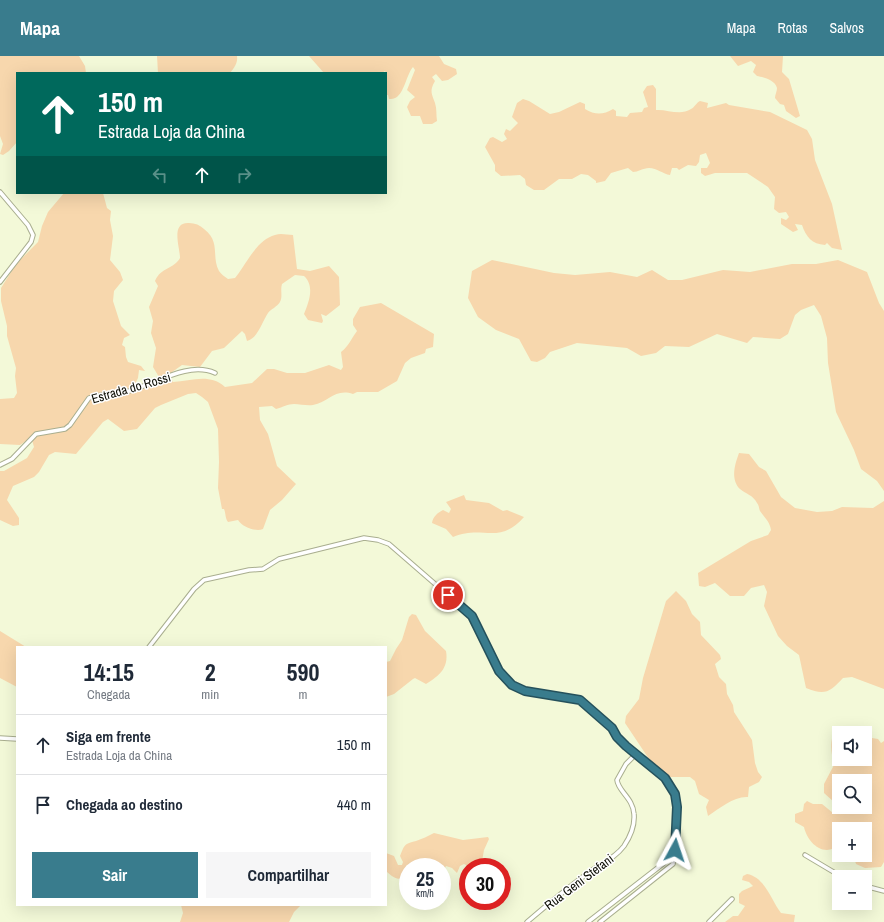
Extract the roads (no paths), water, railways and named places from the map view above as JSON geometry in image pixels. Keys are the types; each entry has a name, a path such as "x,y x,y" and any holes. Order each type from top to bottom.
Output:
{"street":[{"path":"0,192 28,225 33,235 31,242 0,282"},
{"name":"Estrada do Rossi","path":"0,465 12,459 36,434 65,428 70,425 89,398 129,391 165,377 194,370 206,369 215,373"},
{"path":"150,646 194,589 204,580 249,570 263,569 279,558 357,540 370,538 389,544 472,616 499,671 512,685 525,691 580,700 612,728 617,737 635,755 652,766 665,778 675,794 678,819 673,864 600,922"},
{"path":"0,738 16,739"},
{"name":"Rua Geni Stefani","path":"527,922 593,870 614,856 624,846 631,834 634,813 630,801 618,784 617,780 626,764 635,755"},
{"path":"588,922 668,860 675,850"},
{"path":"805,855 832,871"},
{"path":"668,860 673,864"},
{"path":"872,888 884,891"},
{"path":"709,922 732,899"},
{"path":"532,918 536,922"}]}
